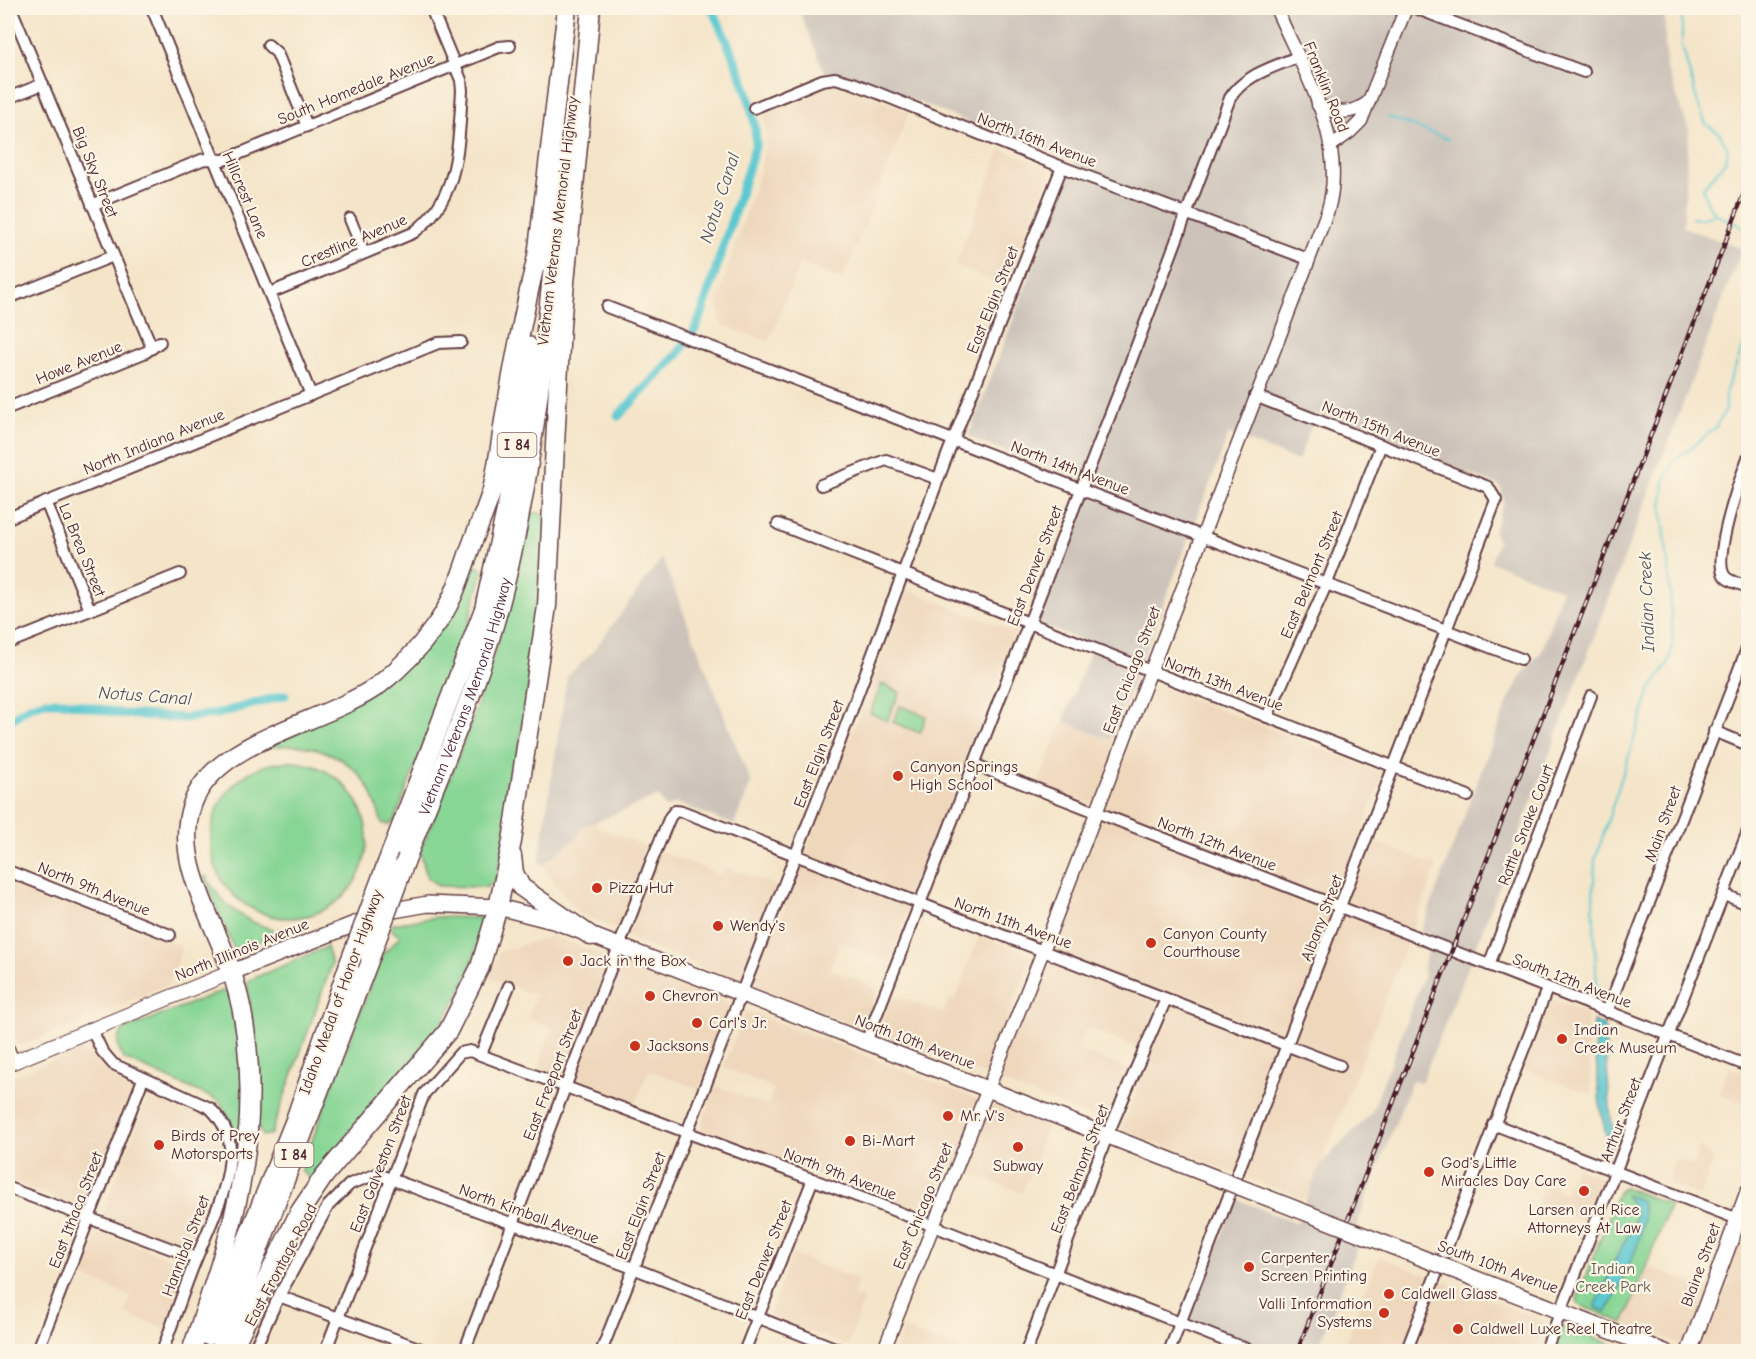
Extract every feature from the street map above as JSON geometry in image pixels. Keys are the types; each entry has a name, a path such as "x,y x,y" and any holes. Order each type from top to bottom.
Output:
{"highway":[{"name":"Vietnam Veterans Memorial Highway","path":"387,863 464,668 484,609 498,555 519,425 567,8"},
{"name":"Vietnam Veterans Memorial Highway","path":"219,1352 486,650 503,594 516,534 535,417 582,8"},
{"path":"231,1352 275,1258 299,1214 318,1186 448,1031 480,967 498,907 512,841 547,606 561,325 591,8"},
{"path":"191,1352 237,1211 249,1140 250,1072 246,1034 232,972 189,861 187,825 192,806 208,777 238,752 327,713 379,684 414,652 451,604 493,487 524,304 538,252"},
{"path":"512,841 514,873 521,887 591,936"},
{"name":"Idaho Medal of Honor Highway","path":"202,1352 295,1120 387,863"}],"main road":[{"name":"North Illinois Avenue","path":"9,1058 388,911 446,903 498,907"},
{"name":"North 10th Avenue","path":"498,907 541,916 1318,1218"},
{"name":"Blaine Street","path":"1689,1352 1743,1221 1749,1192"},
{"name":"South 10th Avenue","path":"1318,1218 1665,1352"}],"street":[{"name":"Big Sky Street","path":"11,8 113,256 156,345"},
{"name":"Hillcrest Lane","path":"152,8 311,395"},
{"name":"Crestline Avenue","path":"270,293 413,233 426,224 441,206 452,181 458,144 462,91 454,64 431,8"},
{"name":"Franklin Road","path":"1276,8 1318,105 1332,145"},
{"path":"1332,145 1361,121 1406,8"},
{"path":"1415,8 1584,72"},
{"path":"268,45 277,53 307,126"},
{"name":"South Homedale Avenue","path":"92,205 204,159 224,160 454,64 499,47 510,46"},
{"name":"East Denver Street","path":"866,1042 1082,489 1230,99 1236,87 1247,79 1297,57"},
{"name":"North 16th Avenue","path":"754,108 822,80 835,78 1308,260"},
{"path":"8,98 43,84"},
{"path":"1318,105 1328,111 1350,112 1369,102"},
{"name":"East Chicago Street","path":"883,1352 1043,951 1331,199 1335,162 1332,145"},
{"name":"East Elgin Street","path":"601,1352 795,855 938,479 1062,167"},
{"path":"350,219 363,254"},
{"path":"8,298 113,256"},
{"name":"North 14th Avenue","path":"607,307 1521,659"},
{"name":"North Indiana Avenue","path":"8,518 442,342 461,342"},
{"name":"Howe Avenue","path":"8,408 156,345"},
{"name":"North 15th Avenue","path":"1255,396 1488,487 1494,493"},
{"name":"East Belmont Street","path":"1267,717 1327,583 1381,445"},
{"path":"1749,458 1733,498 1721,562 1722,573 1727,578 1749,587"},
{"path":"821,485 886,460 938,479"},
{"name":"Albany Street","path":"1169,1352 1448,630 1496,500 1494,493"},
{"name":"La Brea Street","path":"46,502 90,610"},
{"name":"North 13th Avenue","path":"778,524 1468,796"},
{"path":"8,643 180,574"},
{"name":"Main Street","path":"1607,1012 1714,731 1749,646"},
{"name":"Rattle Snake Court","path":"1489,965 1591,696"},
{"path":"1714,731 1749,745"},
{"name":"North 12th Avenue","path":"973,764 1451,951"},
{"name":"North 11th Avenue","path":"675,812 684,812 1340,1066"},
{"name":"East Freeport Street","path":"464,1352 661,838 670,817 675,812"},
{"name":"Arthur Street","path":"1545,1352 1749,831"},
{"name":"North 9th Avenue","path":"8,871 170,935"},
{"path":"1725,895 1749,904"},
{"name":"South 12th Avenue","path":"1451,951 1749,1066"},
{"path":"481,1054 509,986"},
{"path":"1406,1352 1547,989"},
{"name":"East Belmont Street","path":"1026,1352 1107,1136 1166,999"},
{"path":"91,1028 102,1051 113,1064 142,1079"},
{"name":"East Galveston Street","path":"325,1352 422,1100 433,1082 460,1053 470,1050 481,1054"},
{"name":"North 9th Avenue","path":"481,1054 813,1179 1254,1352"},
{"name":"Hannibal Street","path":"142,1079 210,1108 224,1126 230,1148 220,1204 196,1258 162,1352"},
{"name":"East Ithaca Street","path":"37,1352 142,1079"},
{"path":"1493,1125 1743,1221"},
{"name":"North Kimball Avenue","path":"369,1175 377,1174 392,1179 633,1268 845,1352"},
{"name":"East Frontage Road","path":"253,1352 279,1296 328,1206 350,1184 369,1175"},
{"name":"East Denver Street","path":"744,1352 813,1179"},
{"path":"8,1188 196,1258"},
{"path":"279,1296 429,1352"}],"shaded area":[{"path":"798,8 1664,8 1666,67 1689,130 1683,227 1742,249 1474,952 1421,1083 1412,1080 1358,1220 1358,1247 1317,1351 1249,1351 1251,1344 1189,1320 1236,1199 1297,1223 1320,1165 1372,1112 1423,978 1429,934 1421,931 1508,701 1523,674 1542,651 1562,590 1491,562 1498,542 1494,531 1504,500 1500,486 1316,413 1298,461 1229,434 1111,740 1063,721 1093,645 1036,623 1089,484 968,437 1074,162 844,74 825,73"},
{"path":"828,83 846,86 909,112 843,280 800,263 769,341 721,325 718,300 760,170 767,136 763,108"},
{"path":"1001,149 1052,168 1006,287 955,265"},
{"path":"662,558 751,783 734,825 677,803 665,808 659,796 583,827 578,837 542,865 539,861 567,677 591,654"},
{"path":"908,590 1016,632 889,961 840,942 829,969 878,988 863,1029 637,942 612,927 578,913 542,865 578,837 582,827 595,822 599,828 722,875 725,867 777,886 767,914 780,919"},
{"path":"1154,684 1384,773 1360,836 1437,866 1307,1200 1121,1130 1151,1053 1087,1027 1077,1050 1129,1069 1108,1123 877,1034 892,995 943,1013 949,998 955,1000 979,936 1032,956 1007,1020 1021,1025 1105,809 1038,784 1063,721 1129,747"},
{"path":"8,879 179,945 181,952 168,985 28,1043 22,1045 16,1042 8,1026"},
{"path":"554,936 731,1004 699,1089 649,1070 635,1105 539,1068 552,1028 528,1018 536,995 489,978 499,952"},
{"path":"1551,999 1586,1013 1592,1095 1524,1069"},
{"path":"746,1010 1047,1126 1022,1193 947,1165 926,1217 700,1130 716,1086 767,1106 774,1088 724,1067"},
{"path":"80,1050 89,1053 113,1078 136,1089 86,1211 8,1181 8,1078"},
{"path":"1729,1066 1748,1074 1748,1105 1719,1094"},
{"path":"149,1093 206,1116 220,1135 223,1147 216,1188 200,1244 191,1250 101,1218"},
{"path":"1700,1146 1714,1160 1700,1196 1667,1183 1676,1159 1693,1165"},
{"path":"1575,1168 1603,1178 1586,1222 1537,1203 1544,1184 1566,1193"},
{"path":"1748,1212 1748,1351 1698,1351 1624,1323 1646,1266 1718,1292"},
{"path":"97,1231 174,1260 185,1268 187,1273 168,1330 125,1314 131,1296 80,1275"},
{"path":"792,1254 858,1280 853,1295 864,1300 847,1346 769,1316"},
{"path":"1379,1257 1546,1321 1534,1351 1342,1352"},
{"path":"904,1329 959,1349 958,1351 895,1351"}],"green space":[{"path":"533,513 540,513 547,520 543,592 502,859 495,880 487,887 438,886 427,877 420,851 469,728 497,646 529,518"},
{"path":"472,562 483,570 466,632 395,820 388,825 382,823 369,788 349,765 337,757 311,748 296,746 267,748 265,742 353,687 403,649 432,618"},
{"path":"882,684 900,692 887,721 870,713"},
{"path":"900,706 926,716 920,733 893,722"},
{"path":"289,762 304,763 319,768 344,785 361,810 366,825 366,855 361,870 344,895 319,912 304,917 289,918 274,917 259,912 234,895 217,870 212,855 211,840 212,825 217,810 234,785 259,768 274,763"},
{"path":"206,876 219,896 234,911 253,922 275,930 274,935 238,951 234,949 204,877"},
{"path":"437,917 485,918 473,960 461,990 441,1024 408,1070 315,1177 309,1178 302,1172 302,1167 382,955 400,937 391,929 393,924"},
{"path":"327,947 332,964 271,1134 263,1136 257,1125 258,1066 247,981"},
{"path":"222,991 229,993 234,1002 245,1112 238,1137 220,1101 124,1059 119,1051 118,1043 119,1036 126,1029"},
{"name":"Indian Creek Park","path":"1624,1187 1670,1205 1624,1323 1579,1305 1577,1299 1619,1190"},
{"name":"Indian Creek Park","path":"1565,1326 1615,1346 1613,1351 1551,1352 1559,1328"}],"water":[{"path":"1593,1021 1604,1026 1611,1121 1614,1133 1609,1148 1600,1107"},
{"path":"1625,1194 1642,1201 1642,1226 1629,1266 1606,1312 1595,1307 1633,1226 1636,1213"}],"waterway":[{"name":"Notus Canal","path":"694,331 702,313 756,144 755,126 747,91 712,8"},
{"name":"Indian Creek","path":"1682,8 1682,46 1698,104 1706,124 1719,133 1728,149 1725,162 1703,188 1715,214 1748,232"},
{"path":"1388,117 1448,139"},
{"path":"1692,218 1701,219 1715,214"},
{"name":"Indian Creek","path":"1597,990 1593,901 1595,860 1650,690 1668,665 1673,645 1669,572 1662,508 1664,481 1674,461 1715,428 1726,410 1726,390 1748,335"},
{"name":"Notus Canal","path":"618,416 678,354 687,340"},
{"name":"Notus Canal","path":"8,722 27,708 44,702 64,702 123,714 184,718 221,713 285,695"}],"railway":[{"path":"1297,1352 1748,183"}],"place":[{"name":"Canyon Springs High School","path":"898,776"},
{"name":"Pizza Hut","path":"597,888"},
{"name":"Wendy's","path":"718,926"},
{"name":"Canyon County Courthouse","path":"1151,943"},
{"name":"Jack in the Box","path":"568,961"},
{"name":"Chevron","path":"650,996"},
{"name":"Carl's Jr.","path":"697,1023"},
{"name":"Indian Creek Museum","path":"1562,1039"},
{"name":"Jacksons","path":"635,1046"},
{"name":"Mr. V's","path":"948,1116"},
{"name":"Bi-Mart","path":"850,1141"},
{"name":"Birds of Prey Motorsports","path":"159,1145"},
{"name":"Subway","path":"1018,1147"},
{"name":"God's Little Miracles Day Care","path":"1429,1172"},
{"name":"Larsen and Rice Attorneys At Law","path":"1584,1191"},
{"name":"Carpenter Screen Printing","path":"1249,1267"},
{"name":"Caldwell Glass","path":"1389,1294"},
{"name":"Valli Information Systems","path":"1384,1313"},
{"name":"Caldwell Luxe Reel Theatre","path":"1458,1329"}]}
